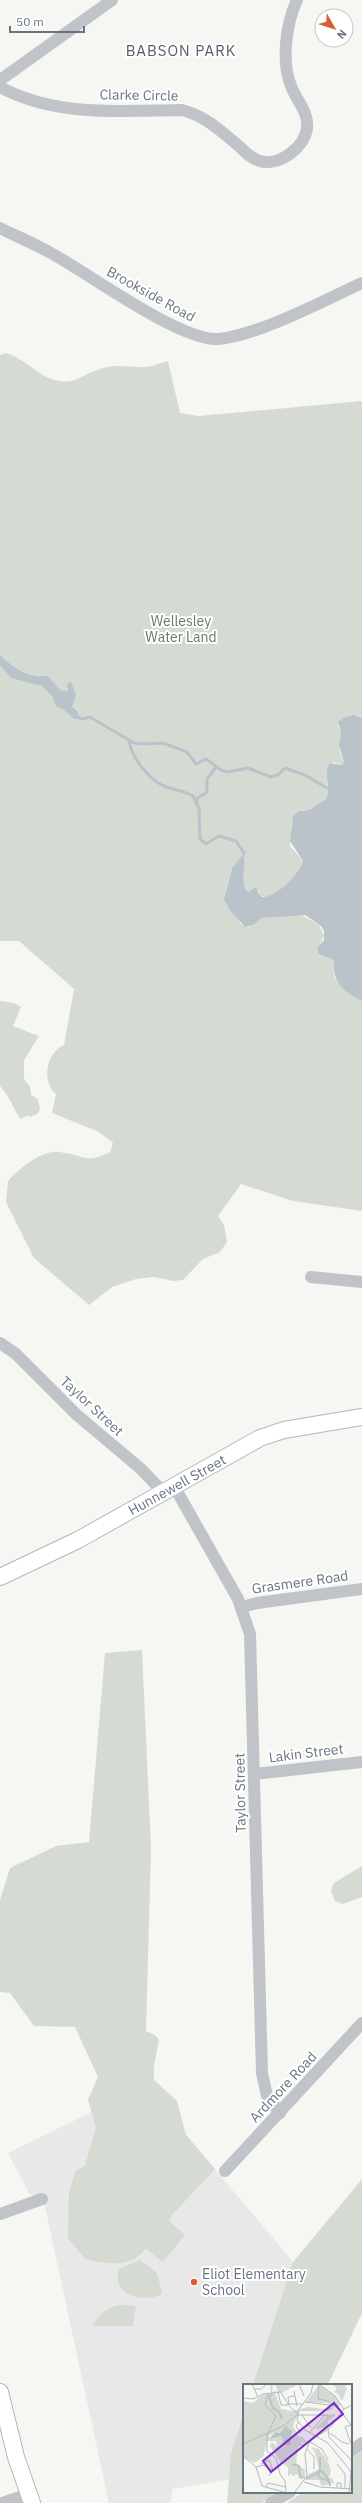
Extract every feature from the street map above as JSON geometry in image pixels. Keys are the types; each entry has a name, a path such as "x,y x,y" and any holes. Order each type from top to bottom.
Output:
{"main road":[{"name":"Hunnewell Street","path":"0,1577 84,1537 260,1438 291,1429 362,1417"},
{"path":"0,2395 16,2457 30,2498"}],"street":[{"path":"0,80 112,0"},
{"name":"Clarke Circle","path":"0,87 35,102 62,108 182,110 205,118 250,156 261,162 286,157 296,149 304,139 308,127 302,106 291,86 287,64 287,39 290,18 296,0"},
{"name":"Brookside Road","path":"0,228 50,252 173,325 202,338 217,339 245,333 362,283"},
{"path":"311,1277 362,1282"},
{"name":"Taylor Street","path":"0,1343 16,1354 77,1415 141,1469 169,1489 242,1607 251,1646 262,2073 267,2096 280,2113"},
{"name":"Grasmere Road","path":"242,1607 257,1603 362,1589"},
{"name":"Lakin Street","path":"254,1774 362,1762"},
{"name":"Ardmore Road","path":"225,2170 280,2113 362,2023"},
{"path":"0,2214 42,2199"},
{"path":"352,2450 362,2443"},
{"path":"271,2503 288,2493"},
{"path":"2,2503 30,2498"}],"shaded area":[{"path":"0,655 26,674 48,677 61,690 68,691 67,684 71,682 76,695 72,707 78,712 79,718 74,719 63,709 56,706 52,696 42,686 11,678 0,665"},
{"path":"353,715 362,718 362,1001 340,986 335,975 334,962 332,959 318,954 317,948 324,940 324,931 321,926 305,915 262,918 253,925 245,927 229,909 224,899 232,868 244,853 244,883 248,892 257,886 258,893 262,897 274,894 297,872 303,861 290,841 293,816 299,811 309,810 326,799 328,794 328,767 330,763 342,765 344,762 339,745 341,733 338,722 343,718"},
{"name":"Eliot Elementary School","path":"145,2086 293,2262 362,2302 362,2313 327,2384 243,2384 243,2477 172,2489 171,2503 109,2503 44,2202 29,2193 8,2153"}],"green space":[{"name":"Wellesley Water Land","path":"6,353 19,358 41,374 54,380 61,381 72,381 108,367 144,367 168,361 180,413 198,416 362,401 362,718 355,716 348,717 338,725 341,733 340,752 344,762 342,765 334,762 328,766 328,790 326,799 309,810 302,810 292,820 290,846 303,861 298,871 283,887 268,898 259,895 257,886 248,892 243,882 245,857 242,856 232,868 226,889 226,902 242,925 249,927 262,918 300,914 319,925 324,935 317,951 318,954 333,959 334,977 354,997 362,1001 362,1211 293,1201 241,1184 218,1216 224,1225 227,1242 220,1252 203,1259 183,1280 173,1281 154,1277 136,1279 112,1287 89,1305 34,1258 6,1202 8,1181 24,1166 38,1157 52,1152 59,1152 84,1158 95,1158 110,1152 113,1143 99,1132 52,1113 56,1094 48,1082 48,1068 53,1054 64,1045 74,989 19,941 0,941 0,355"},
{"path":"0,1001 14,1003 21,1007 13,1026 39,1036 24,1060 24,1079 30,1087 31,1095 38,1099 40,1110 37,1114 30,1117 29,1115 20,1119 7,1095 0,1086"},
{"path":"142,1650 151,1848 146,2031 155,2035 159,2040 154,2065 154,2080 177,2101 186,2135 215,2169 171,2216 169,2221 185,2235 163,2262 146,2249 132,2260 110,2263 85,2259 68,2238 69,2192 76,2170 85,2166 96,2127 88,2100 98,2077 75,2027 34,2026 10,1993 0,1992 0,1900 10,1868 56,1846 89,1842 105,1653"},
{"path":"362,1866 362,1897 343,1904 335,1901 331,1891 334,1883"},
{"path":"362,2179 362,2313 330,2380 328,2384 253,2384 293,2262"},
{"path":"140,2260 157,2273 162,2292 160,2295 144,2298 136,2297 123,2290 119,2285 119,2269"},
{"path":"119,2305 136,2306 133,2326 92,2326 103,2312"},
{"path":"243,2416 243,2493 275,2493 262,2503 227,2503 231,2454"},
{"path":"362,2451 362,2503 287,2503 302,2493 352,2493 352,2458"}],"waterway":[{"path":"77,717 82,719 90,717 134,743 163,743 187,752 196,764 206,759 221,770 228,772 248,768 271,777 278,775 285,768 305,775 327,788"},
{"path":"129,740 133,753 146,773 164,786 193,796 199,808 200,839 206,844 219,836 236,841 244,853"},
{"path":"197,801 198,798 207,792 207,779 216,767"}],"place":[{"name":"Eliot Elementary School","path":"194,2282"}],"district":[{"name":"BABSON PARK","path":"181,51"}]}
